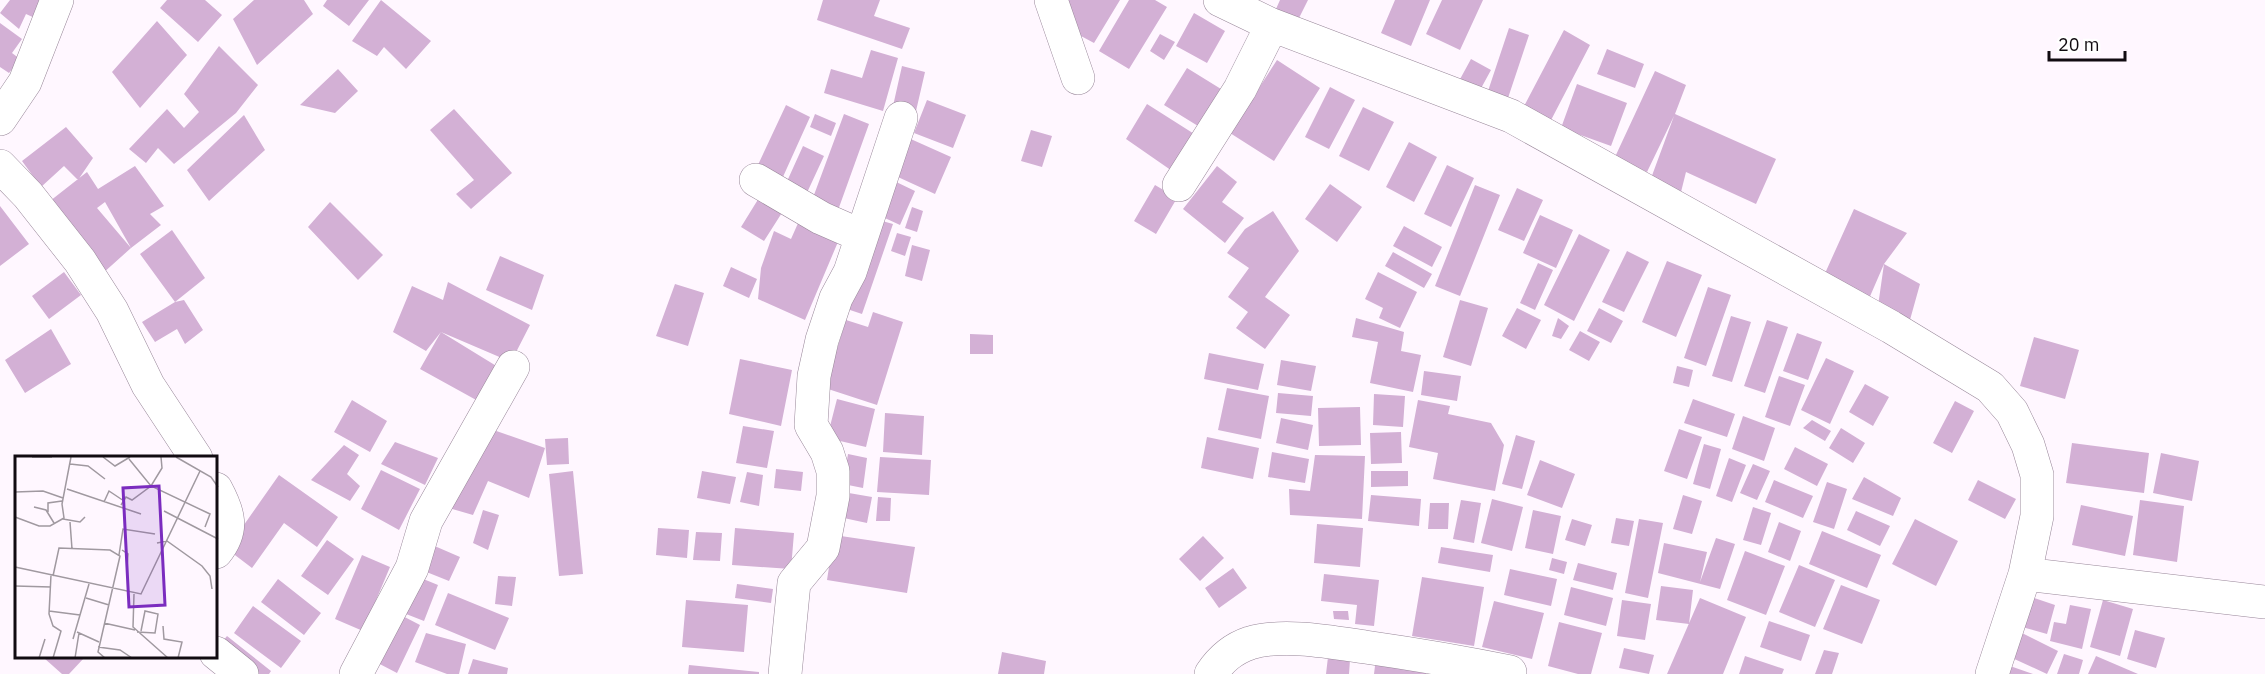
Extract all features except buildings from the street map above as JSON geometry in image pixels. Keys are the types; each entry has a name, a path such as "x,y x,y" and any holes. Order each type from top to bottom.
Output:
{"street":[{"path":"0,119 25,82 57,0"},
{"path":"1051,0 1078,78"},
{"path":"1220,0 1272,25 1510,116 1891,327 1990,387 2012,412 2028,445 2037,476 2037,516 2025,574 1992,674"},
{"path":"1179,185 1240,89 1272,25"},
{"path":"785,674 794,583 823,548 833,496 830,462 811,425 814,376 822,340 836,298 850,272 901,118"},
{"path":"0,166 28,195 80,261 112,311 148,385 195,456"},
{"path":"756,180 821,218 862,236"},
{"path":"356,674 412,568 426,521 513,367"},
{"path":"218,493 227,511 229,525 228,534 218,549"},
{"path":"2025,574 2265,602"},
{"path":"1211,674 1220,660 1233,650 1252,642 1284,640 1317,640 1446,659 1510,672"},
{"path":"218,656 242,674"}]}
